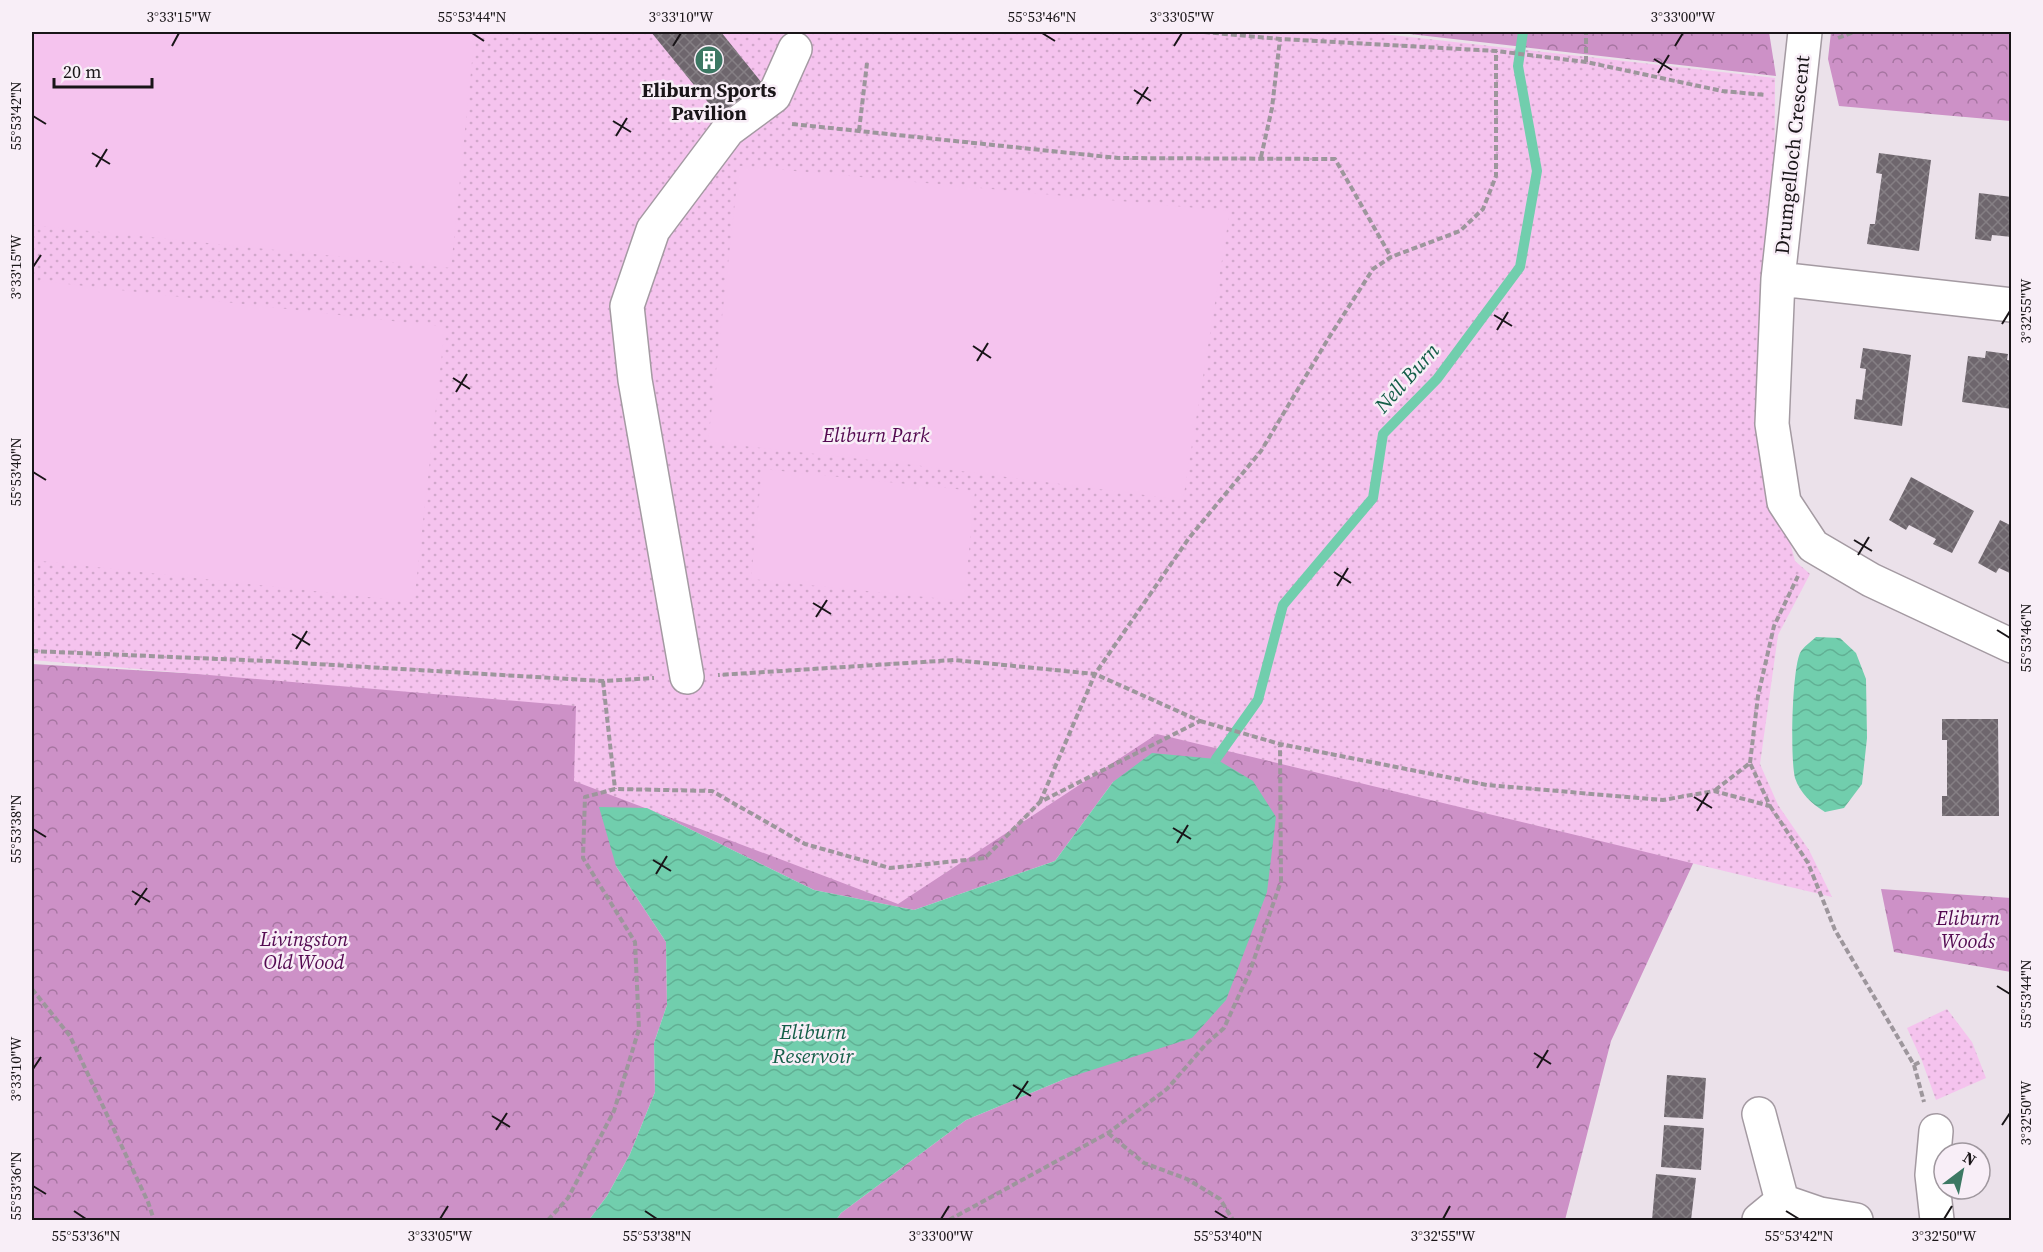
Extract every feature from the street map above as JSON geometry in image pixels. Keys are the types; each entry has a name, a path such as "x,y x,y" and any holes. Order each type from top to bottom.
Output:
{"street":[{"name":"Drumgelloch Crescent","path":"1805,32 1778,279 1772,424 1784,502 1813,546 1871,580 2012,646"},
{"path":"687,677 635,380 627,306 653,230 728,130 774,96 795,49"},
{"name":"Drumgelloch Crescent","path":"1778,279 2012,305"},
{"path":"1759,1114 1770,1211 1820,1214 1856,1221"},
{"path":"1934,1220 1932,1175 1936,1131"}],"path":[{"path":"1204,32 1280,39 1497,51 1586,62 1722,90 1797,97"},
{"path":"1586,32 1586,62"},
{"path":"1261,157 1272,108 1280,39"},
{"path":"1040,802 1095,674 1189,538 1261,451 1372,269 1391,257 1461,231 1484,208 1496,176 1497,51"},
{"path":"859,131 867,63"},
{"path":"774,96 793,126 1118,158 1335,159 1391,257"},
{"path":"1813,546 1774,626 1758,696 1750,763 1770,806 1808,863 1835,930 1914,1065 1926,1110 1936,1131"},
{"path":"32,651 266,661 603,681 954,660 1095,674 1200,721 1280,744 1487,785 1663,800 1714,790 1750,763"},
{"path":"603,681 615,789"},
{"path":"548,1221 568,1198 615,1111 639,1029 635,942 583,858 585,797 615,789 712,790 805,844 890,868 985,858 1040,802 1200,721"},
{"path":"949,1221 1108,1133 1167,1089 1206,1044 1224,1028 1246,981 1281,881 1280,744"},
{"path":"1714,790 1770,806"},
{"path":"32,989 70,1036 148,1202 154,1221"},
{"path":"1914,1065 1922,1061"},
{"path":"1108,1133 1144,1163 1187,1179 1221,1199 1233,1221"}],"green space":[{"name":"Eliburn Park","path":"32,32 1365,32 1775,78 1773,478 1795,561 1810,574 1778,635 1760,764 1778,805 1809,850 1832,897 1157,734 898,904 574,781 576,706 32,660"},
{"path":"32,32 475,32 451,268 32,225"},
{"path":"1392,32 1769,32 1776,76"},
{"path":"1831,32 2011,32 2011,121 1839,106 1828,59"},
{"path":"739,166 1230,211 1183,500 914,465 708,442"},
{"path":"32,280 445,327 414,602 32,560"},
{"path":"762,469 975,491 964,601 751,579"},
{"name":"Livingston Old Wood","path":"32,664 585,697 1152,726 1703,842 1611,1041 1565,1220 836,1220 841,1213 966,1120 1067,1078 1113,782 1055,861 914,910 814,890 647,808 616,866 666,942 667,1005 654,1043 655,1092 630,1154 607,1196 589,1220 32,1220"},
{"name":"Eliburn Woods","path":"1881,889 2011,898 2011,972 1894,952"},
{"path":"1947,1009 1972,1042 1986,1078 1936,1100 1907,1028"}],"water":[{"path":"1816,637 1840,638 1856,653 1866,679 1867,738 1862,784 1844,808 1825,812 1807,798 1800,789 1793,768 1793,715 1797,663 1801,651"},
{"name":"Eliburn Reservoir","path":"1152,753 1216,759 1253,781 1276,817 1267,892 1226,1000 1192,1038 1067,1078 966,1120 841,1213 836,1220 589,1220 607,1196 630,1154 655,1092 654,1043 667,1005 666,942 616,866 599,807 647,808 814,890 914,910 1055,861 1113,782"}],"building":[{"name":"Eliburn Sports Pavilion","path":"651,32 721,32 766,88 724,122"},
{"path":"1879,153 1931,160 1919,251 1867,244 1870,224 1875,224 1882,174 1876,173"},
{"path":"1979,193 2012,197 2012,237 1992,235 1991,241 1975,239"},
{"path":"1863,348 1911,355 1902,426 1854,419 1856,399 1862,400 1866,369 1860,368"},
{"path":"1986,351 2008,354 2007,360 2012,361 2012,409 1962,402 1968,356 1985,358"},
{"path":"1911,477 1974,511 1952,553 1933,544 1936,539 1909,525 1906,530 1889,520"},
{"path":"2000,520 2012,526 2012,574 1999,568 1996,573 1978,563"},
{"path":"1942,719 1998,719 1999,816 1942,816 1942,796 1947,796 1947,740 1942,740"},
{"path":"1667,1075 1706,1078 1703,1119 1664,1117"},
{"path":"1664,1125 1704,1128 1701,1170 1661,1167"},
{"path":"1656,1174 1696,1178 1691,1220 1652,1220"}],"waterway":[{"name":"Nell Burn","path":"1216,759 1258,700 1283,605 1373,498 1383,434 1437,379 1520,267 1537,171 1518,66 1523,32"}],"place":[{"name":"Eliburn Sports Pavilion","path":"709,60"}]}
